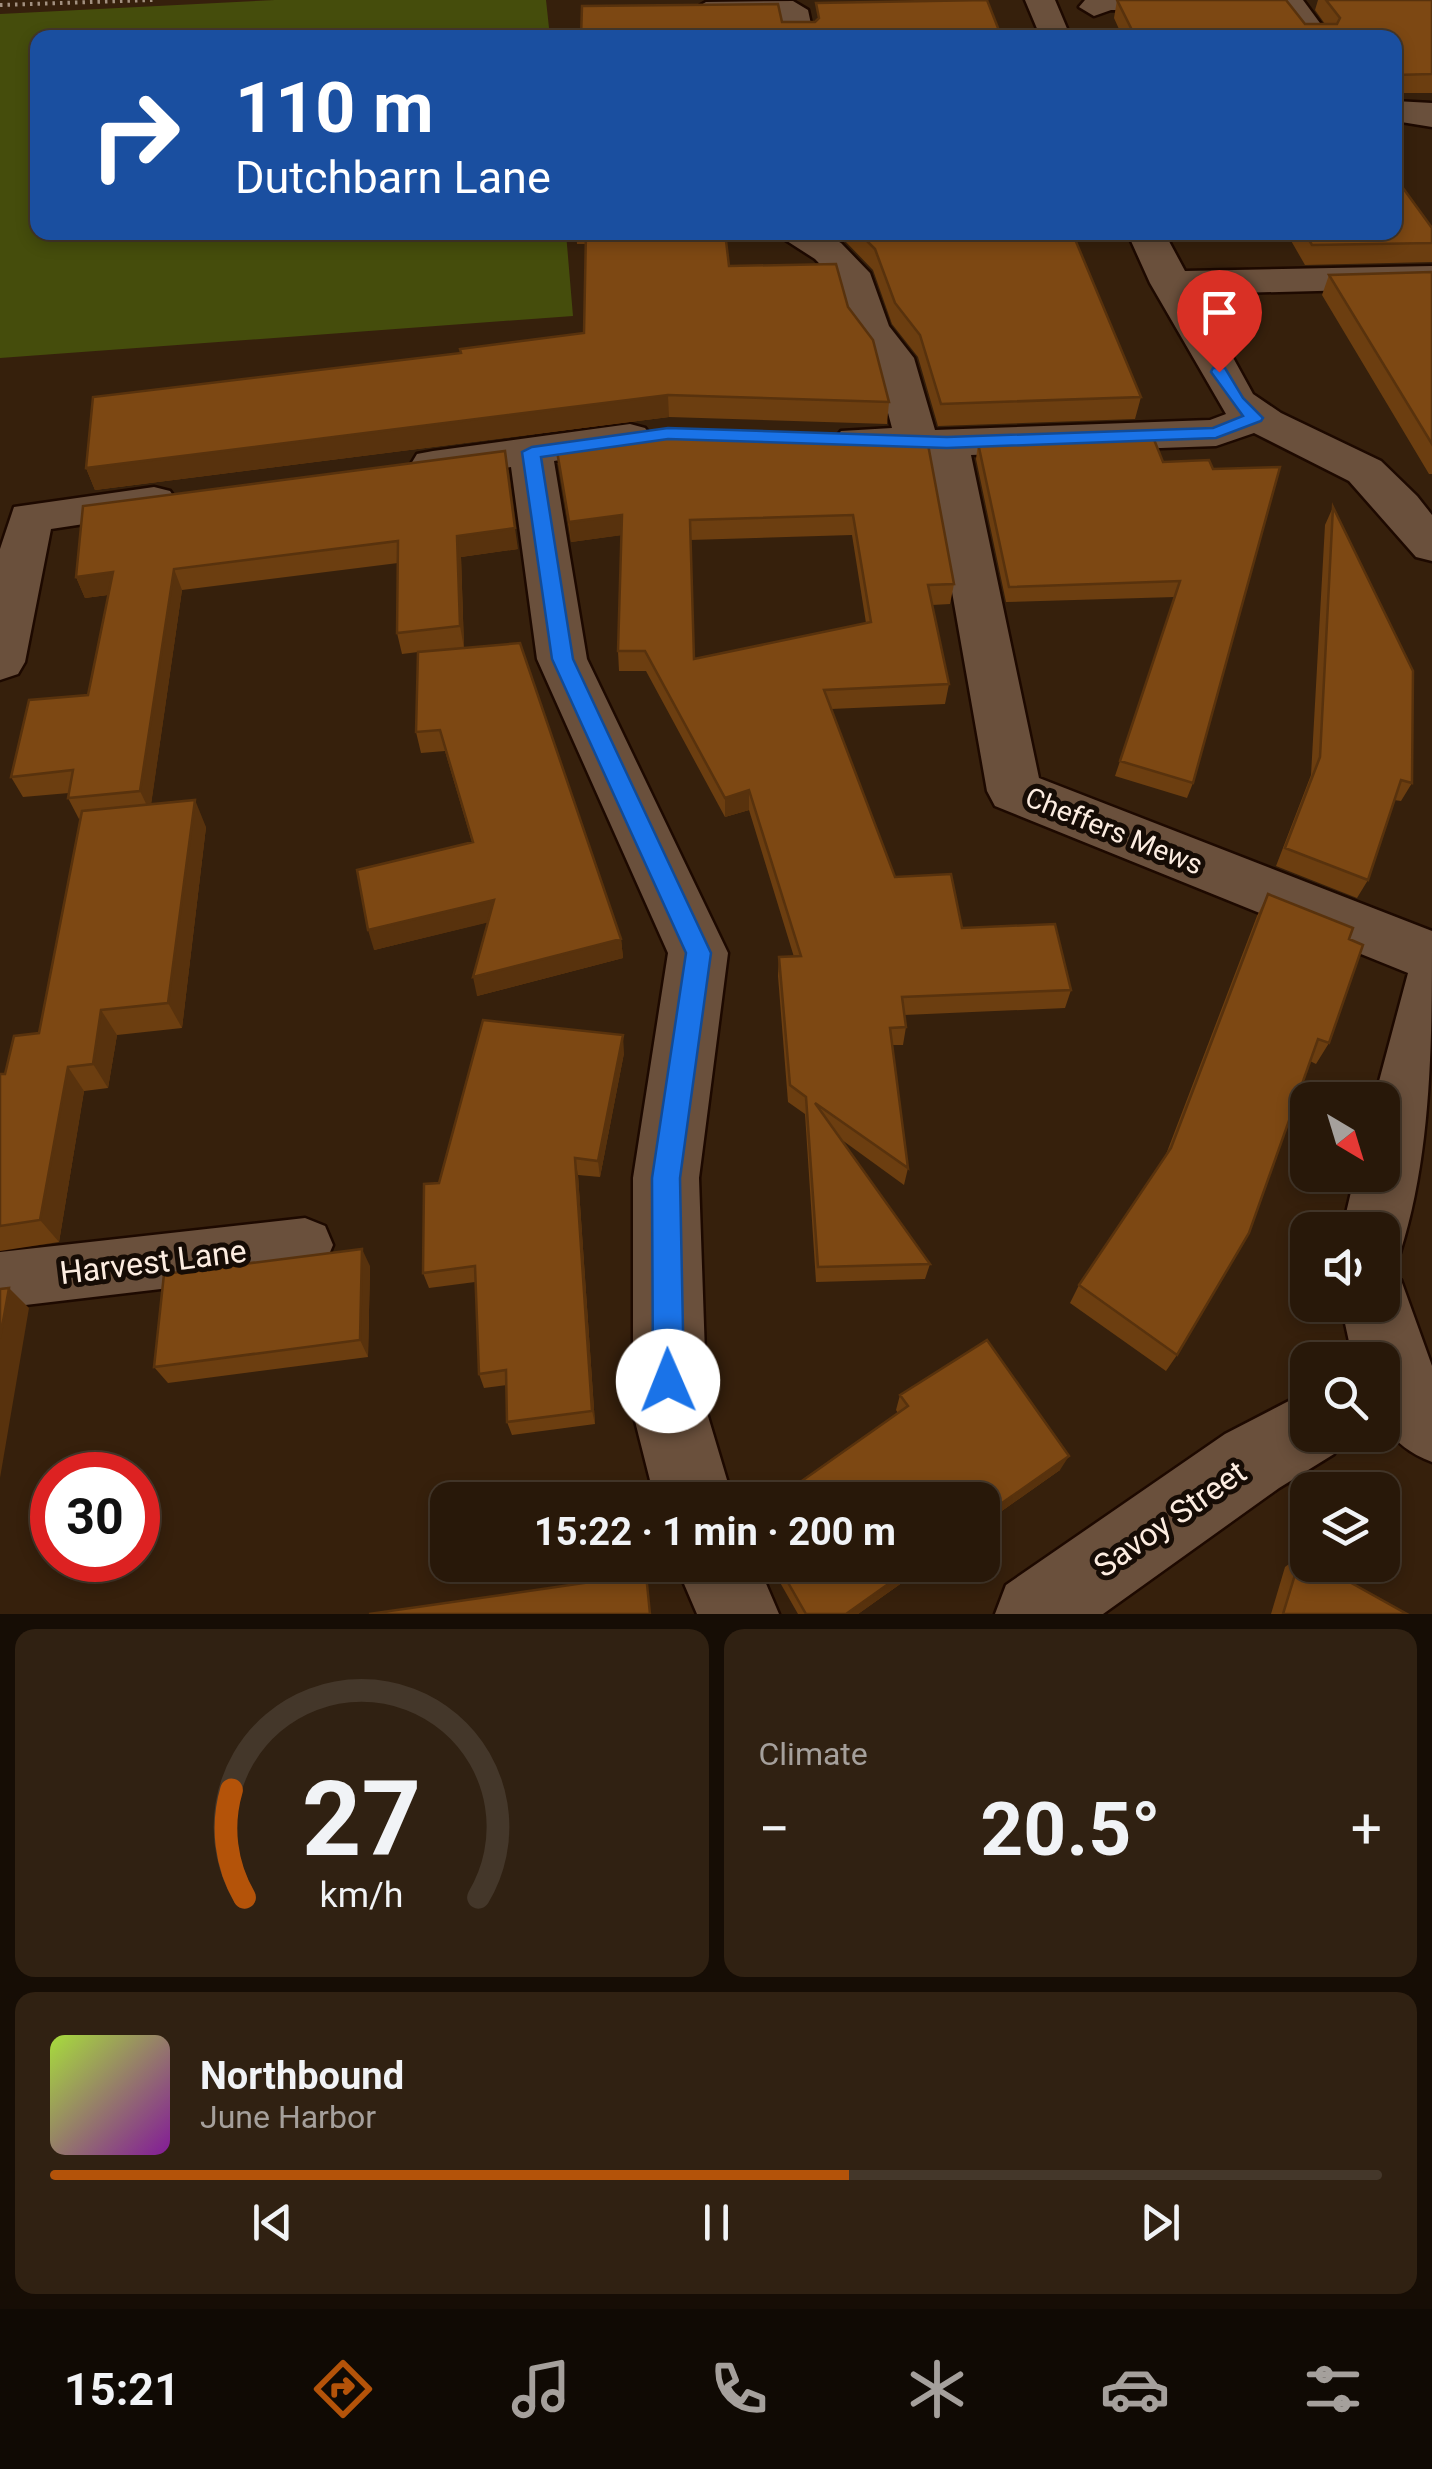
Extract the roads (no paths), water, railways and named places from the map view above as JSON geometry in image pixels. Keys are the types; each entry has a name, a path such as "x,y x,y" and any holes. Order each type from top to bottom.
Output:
{"street":[{"path":"1040,0 1053,30"},
{"path":"1094,7 1106,1 1303,1 1313,30"},
{"path":"679,11 796,24 831,9"},
{"path":"807,240 828,251 857,281 870,328 894,358 932,442"},
{"path":"1149,240 1236,401 1254,418 1364,471 1388,490 1432,546"},
{"path":"1169,283 1432,277"},
{"path":"822,438 932,442 1216,433 1254,418"},
{"path":"402,468 668,434"},
{"name":"Cheffers Mews","path":"932,442 1014,791 1432,957"},
{"path":"532,452 562,659 698,953 666,1178 670,1414 689,1482"},
{"path":"0,662 30,517 186,497"},
{"path":"1380,1212 1432,986"},
{"path":"1381,1322 1403,1395"},
{"name":"Savoy Street","path":"1036,1614 1290,1439"},
{"path":"724,1582 739,1614"}],"lane":[{"name":"Harvest Lane","path":"0,1280 305,1245"}]}
